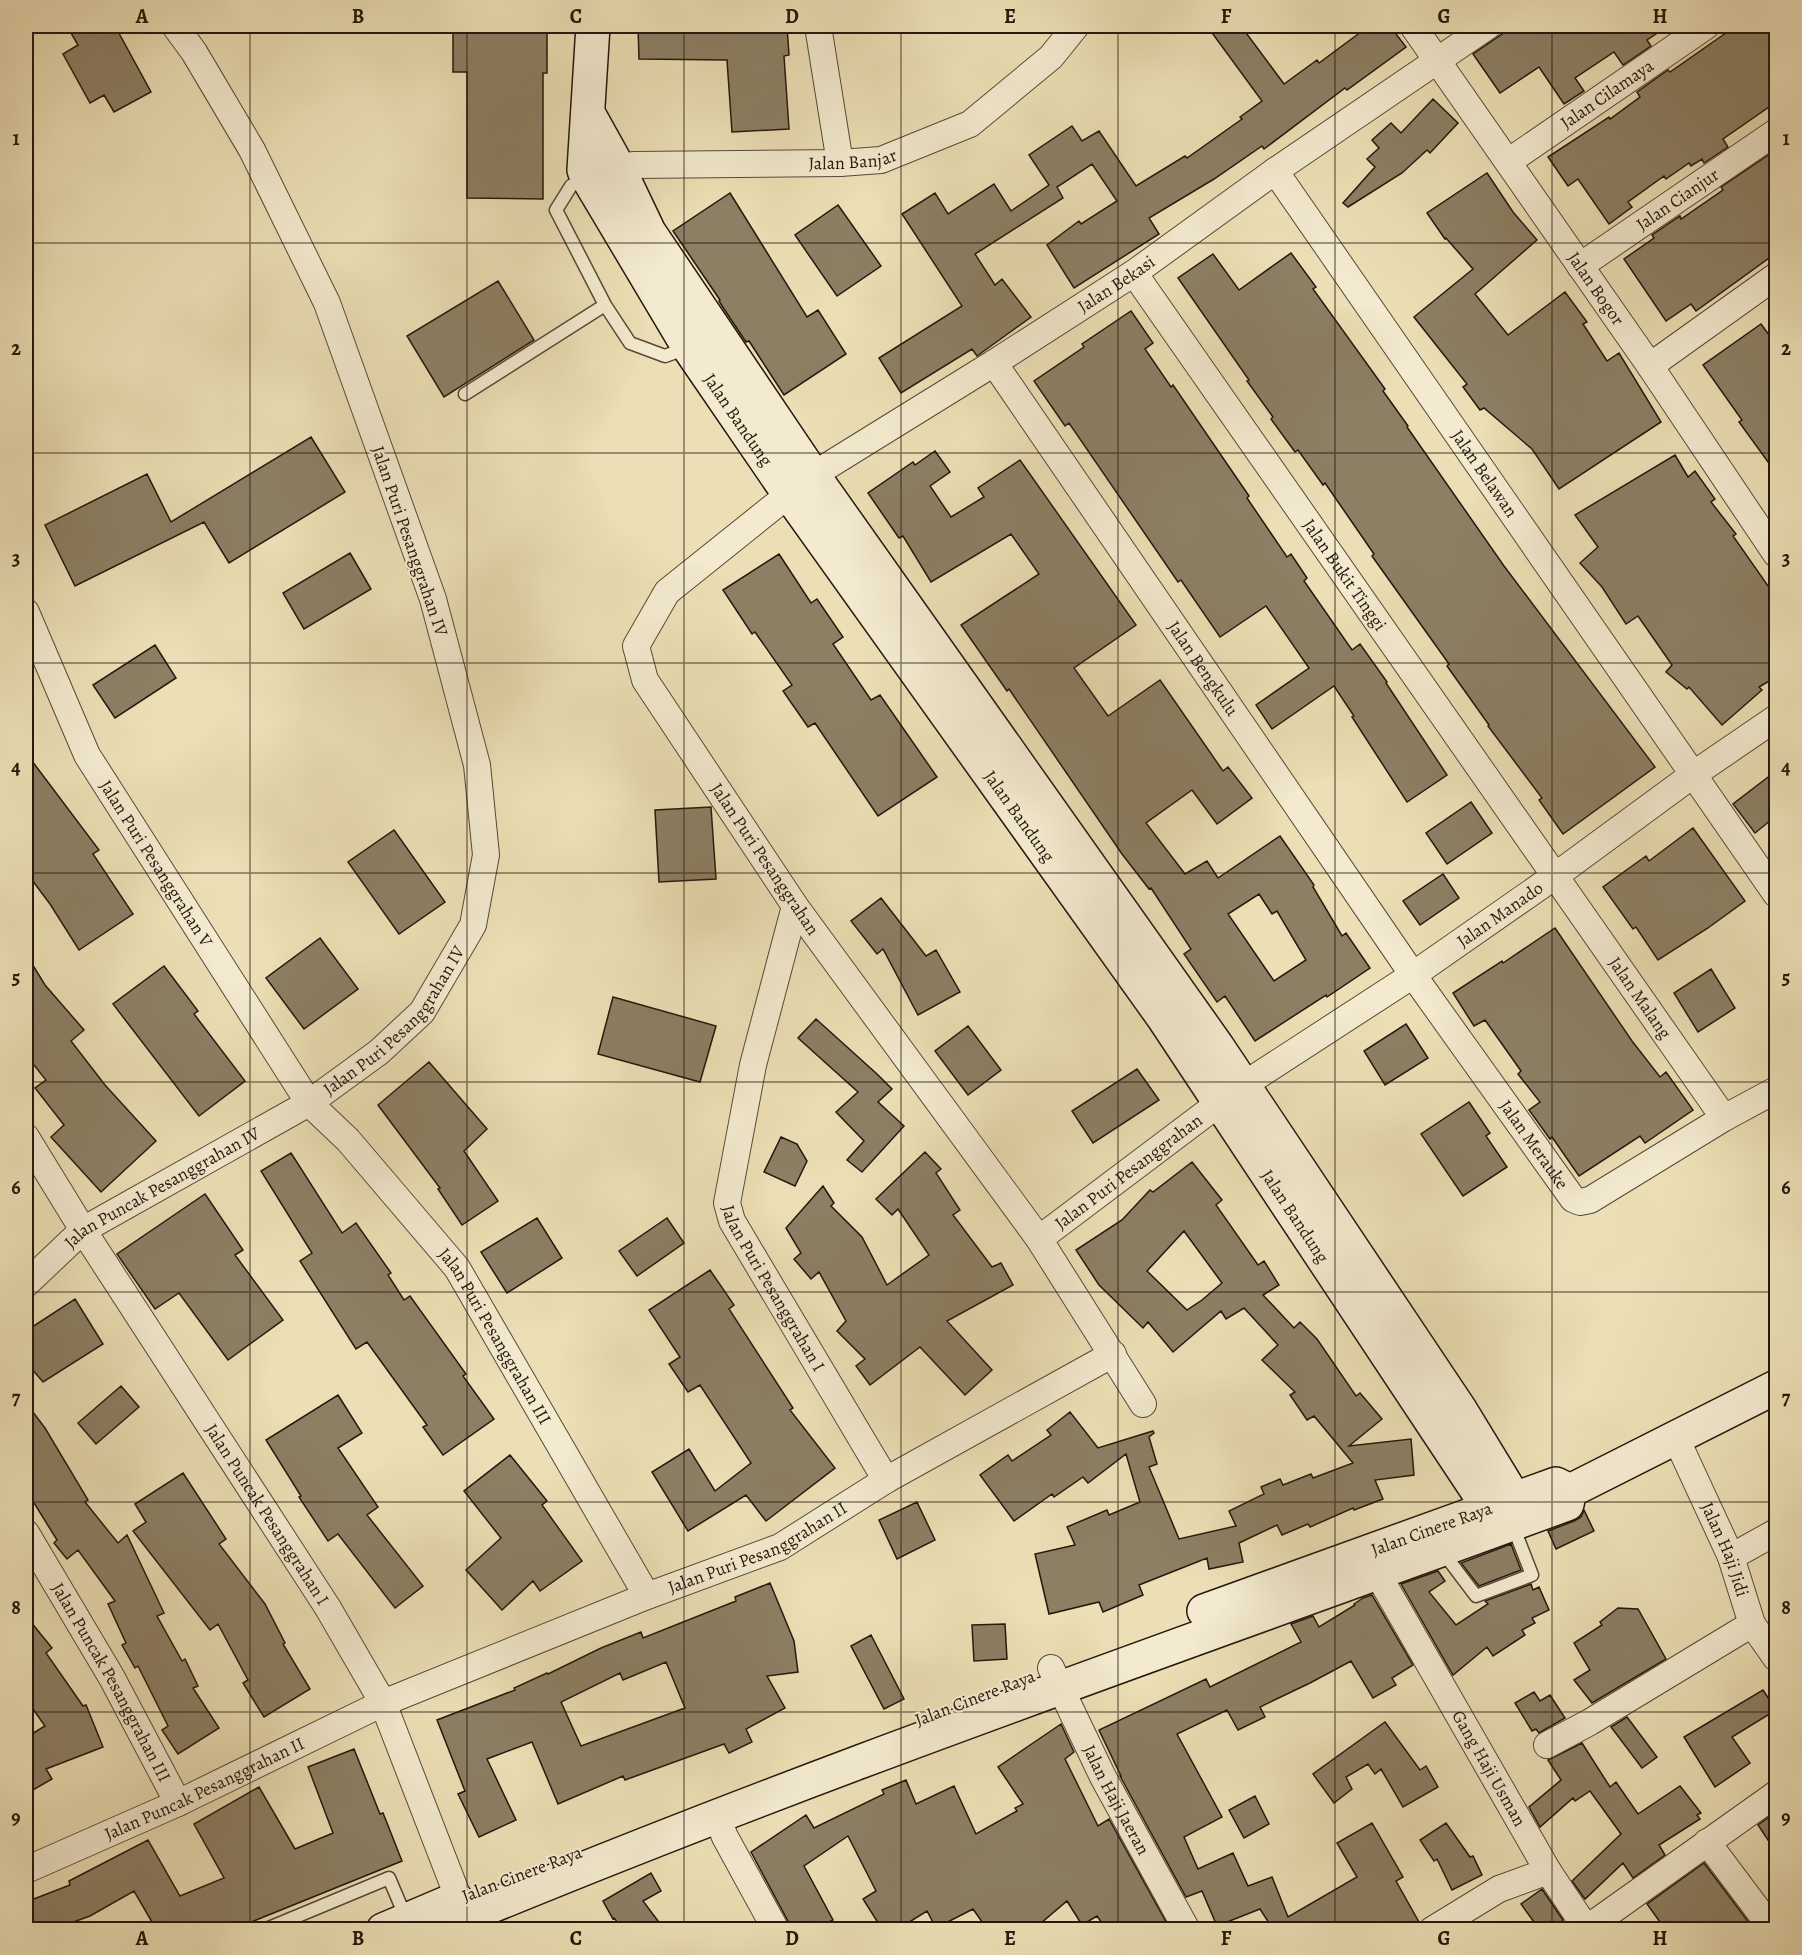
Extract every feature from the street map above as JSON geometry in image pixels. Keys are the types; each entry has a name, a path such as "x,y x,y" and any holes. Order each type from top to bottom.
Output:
{"main road":[{"path":"585,173 593,26"},
{"name":"Jalan Bandung","path":"588,113 618,167 649,232 801,484"},
{"name":"Jalan Bandung","path":"585,173 688,348 801,484 1217,1046 1231,1095 1505,1510"},
{"name":"Jalan Cinere Raya","path":"1373,1562 1441,1550 1505,1510 1556,1484 1570,1491 1776,1387"},
{"name":"Jalan Cinere Raya","path":"461,1908 1056,1677 1373,1562 1505,1510"},
{"name":"Jalan Cinere Raya","path":"403,1927 717,1817 1056,1677"}],"street":[{"name":"Jalan Puri Pesanggrahan IV","path":"175,26 194,52 252,150 327,303 434,599 477,765 486,855 473,925 422,1012 379,1052 309,1103"},
{"path":"818,26 840,163"},
{"name":"Jalan Banjar","path":"585,173 618,167 840,163 881,160 970,124 1050,57 1076,26"},
{"name":"Jalan Bogor","path":"1413,26 1650,366 1776,554"},
{"name":"Jalan Bekasi","path":"801,484 1134,273 1275,171 1488,26"},
{"name":"Jalan Cilamaya","path":"1508,162 1706,26"},
{"name":"Jalan Cianjur","path":"1580,266 1776,132"},
{"name":"Jalan Belawan","path":"1275,171 1776,894"},
{"name":"Jalan Bukit Tinggi","path":"1134,273 1555,876"},
{"path":"1650,366 1776,276"},
{"name":"Jalan Bengkulu","path":"994,363 1413,975"},
{"name":"Jalan Puri Pesanggrahan","path":"801,484 667,592 636,646 645,680 795,906 1039,1239 1143,1404"},
{"name":"Jalan Puri Pesanggrahan V","path":"26,612 87,755 309,1103"},
{"name":"Jalan Manado","path":"1231,1095 1413,975 1776,718"},
{"name":"Jalan Malang","path":"1555,876 1724,1118"},
{"name":"Jalan Puri Pesanggrahan I","path":"795,906 753,1065 727,1203 732,1221 886,1480"},
{"name":"Jalan Merauke","path":"1413,975 1573,1199 1580,1202 1590,1200 1724,1118"},
{"path":"1724,1118 1776,1090"},
{"name":"Jalan Puri Pesanggrahan","path":"1039,1239 1231,1095"},
{"name":"Jalan Puncak Pesanggrahan IV","path":"26,1284 83,1230 309,1103"},
{"name":"Jalan Puri Pesanggrahan III","path":"309,1103 348,1140 457,1268 647,1596"},
{"name":"Jalan Puncak Pesanggrahan I","path":"26,1137 83,1230 328,1608 382,1703 461,1908"},
{"name":"Jalan Puri Pesanggrahan II","path":"382,1703 647,1596 780,1547 886,1480 1113,1354"},
{"name":"Jalan Haji Jidi","path":"1676,1438 1731,1557 1752,1624 1776,1658"},
{"path":"1731,1557 1776,1532"},
{"name":"Jalan Puncak Pesanggrahan III","path":"26,1533 112,1678 178,1803"},
{"name":"Gang Haji Usman","path":"1373,1562 1548,1872 1584,1925 1596,1922 1707,1842"},
{"path":"1547,1745 1590,1722 1752,1624"},
{"name":"Jalan Haji Jaeran","path":"1056,1677 1103,1777 1187,1929"},
{"name":"Jalan Puncak Pesanggrahan II","path":"26,1870 178,1803 382,1703"},
{"path":"1773,1929 1707,1842 1776,1794"},
{"path":"717,1817 725,1837 776,1929"},
{"path":"1432,1929 1499,1889 1548,1872"}],"lane":[{"path":"585,173 571,186 556,210 605,306 630,343 665,356 688,348"},
{"path":"465,394 605,306"},
{"path":"1441,1550 1476,1596 1532,1575 1505,1510"},
{"path":"264,1929 389,1878 403,1927"}],"building":[{"path":"67,26 115,26 151,92 114,112 104,95 90,103 63,54 78,45"},
{"path":"453,26 547,26 547,73 543,73 543,199 467,198 467,72 453,72"},
{"path":"638,26 787,26 789,55 784,56 789,129 732,132 727,60 639,59"},
{"path":"1207,26 1241,26 1284,84 1317,60 1319,63 1369,26 1390,26 1406,47 1347,90 1345,88 1264,149 1262,146 1214,179 1149,218 1159,234 1074,288 1047,245 1079,221 1081,224 1117,201 1092,164 1057,187 1063,198 975,254 995,285 1002,279 1031,317 977,356 972,349 901,393 879,358 962,306 902,214 935,193 948,214 994,184 1011,211 1049,185 1029,155 1072,126 1082,141 1099,131 1136,186 1185,156 1187,158 1242,119 1240,117 1262,101"},
{"path":"1514,26 1668,26 1647,40 1651,46 1623,65 1614,52 1575,78 1584,91 1564,104 1539,67 1500,93 1473,54"},
{"path":"1736,26 1776,26 1776,102 1723,139 1728,147 1704,163 1702,159 1691,166 1689,163 1666,179 1664,176 1628,202 1632,207 1609,224 1578,179 1568,186 1548,157 1609,117 1610,119 1640,97 1637,92"},
{"path":"1433,99 1458,123 1430,153 1427,150 1402,173 1348,207 1343,203 1375,167 1367,159 1379,148 1372,140 1391,123 1401,133"},
{"path":"1770,154 1776,164 1776,253 1696,311 1691,304 1666,321 1624,259 1654,238 1652,235 1680,216 1681,219 1723,190 1721,187"},
{"path":"1487,173 1513,212 1537,240 1475,294 1508,335 1565,292 1587,322 1583,324 1607,361 1619,353 1661,422 1559,489 1532,449 1484,408 1480,410 1463,387 1467,384 1414,317 1473,269 1445,239 1427,213"},
{"path":"730,193 807,317 818,310 846,354 784,395 673,231"},
{"path":"838,205 881,266 837,296 795,235"},
{"path":"1291,253 1316,287 1313,289 1385,389 1383,391 1407,427 1504,566 1655,767 1563,834 1539,800 1542,798 1488,726 1447,666 1449,664 1372,556 1374,554 1325,483 1323,485 1298,450 1295,452 1271,419 1273,417 1247,381 1249,380 1178,278 1213,254 1239,290"},
{"path":"498,281 534,340 444,397 407,336"},
{"path":"1131,311 1153,343 1145,349 1171,387 1173,385 1249,496 1247,498 1287,557 1291,554 1307,578 1304,581 1352,650 1360,644 1447,775 1407,802 1334,686 1272,729 1256,705 1309,668 1266,606 1220,637 1181,580 1178,582 1069,423 1065,426 1034,381 1084,347 1082,344"},
{"path":"1761,324 1769,335 1776,330 1776,473 1739,422 1742,420 1703,365"},
{"path":"311,437 345,492 229,563 204,522 75,586 45,525 147,474 171,522"},
{"path":"935,451 950,472 930,486 951,517 984,497 978,488 1020,460 1136,625 1074,668 1108,716 1160,680 1223,771 1228,767 1252,798 1217,824 1192,790 1146,823 1185,874 1207,861 1218,878 1280,836 1314,885 1313,887 1342,936 1346,933 1370,968 1255,1041 1225,996 1217,1002 1184,954 1191,949 1151,888 1149,889 1122,854 1009,689 1007,691 961,625 1039,574 1011,534 931,582 903,536 899,538 868,493 913,462 915,465","holes":["1259,894 1272,914 1277,911 1306,960 1274,981 1228,914"]},
{"path":"1675,455 1688,477 1695,471 1715,499 1711,502 1736,534 1733,536 1768,586 1776,579 1776,677 1759,687 1762,690 1722,725 1689,687 1687,689 1666,672 1672,665 1638,616 1626,624 1602,587 1580,563 1598,547 1575,515"},
{"path":"350,553 371,589 304,629 283,593"},
{"path":"779,554 811,603 817,599 843,637 833,644 871,700 880,695 937,777 878,816 815,723 808,727 783,691 792,685 755,632 752,634 723,590"},
{"path":"155,645 176,678 115,718 93,685"},
{"path":"26,753 99,850 93,854 133,914 79,950 50,904 26,872"},
{"path":"1776,771 1776,816 1755,833 1733,804"},
{"path":"1471,802 1492,833 1447,864 1426,833"},
{"path":"711,807 716,879 659,882 655,810"},
{"path":"1693,828 1745,901 1658,960 1636,927 1633,929 1603,887 1646,856 1649,861"},
{"path":"394,830 445,902 399,934 348,862"},
{"path":"1443,874 1459,898 1420,925 1403,901"},
{"path":"881,898 926,956 936,950 960,992 918,1015 883,949 877,954 851,921"},
{"path":"1555,928 1632,1041 1660,1077 1666,1072 1693,1110 1645,1143 1640,1136 1579,1176 1552,1137 1550,1139 1529,1110 1540,1102 1518,1074 1521,1071 1485,1020 1474,1026 1453,993"},
{"path":"320,938 358,989 304,1029 266,978"},
{"path":"26,954 45,985 84,1030 71,1041 105,1085 156,1141 101,1192 51,1137 64,1125 35,1088 46,1080 26,1055"},
{"path":"164,966 198,1011 194,1014 245,1081 199,1116 113,1004"},
{"path":"1711,969 1735,1008 1698,1032 1674,993"},
{"path":"613,997 716,1026 700,1082 598,1054"},
{"path":"816,1019 892,1089 878,1102 904,1126 862,1172 847,1160 864,1141 836,1112 858,1092 798,1038"},
{"path":"1406,1024 1428,1058 1385,1085 1364,1051"},
{"path":"968,1026 1001,1070 968,1095 935,1051"},
{"path":"429,1062 487,1129 464,1151 498,1201 462,1225 438,1189 440,1188 378,1105"},
{"path":"1137,1069 1159,1100 1093,1143 1072,1111"},
{"path":"1469,1102 1490,1133 1486,1136 1507,1167 1463,1196 1421,1134"},
{"path":"781,1137 797,1144 807,1161 795,1186 764,1172"},
{"path":"925,1152 941,1169 936,1173 960,1210 953,1215 992,1267 1001,1263 1013,1285 947,1321 992,1370 965,1395 920,1347 870,1385 856,1366 865,1359 837,1331 846,1321 819,1272 811,1279 794,1259 801,1253 786,1228 823,1186 834,1203 831,1206 862,1237 887,1285 929,1255 898,1209 892,1215 876,1199"},
{"path":"291,1153 342,1233 356,1223 391,1273 388,1275 404,1300 410,1296 466,1374 463,1376 494,1419 443,1455 423,1427 427,1425 367,1342 356,1349 300,1261 312,1253 261,1171"},
{"path":"1192,1162 1222,1200 1216,1205 1258,1265 1264,1261 1279,1285 1263,1295 1294,1328 1300,1322 1317,1339 1356,1396 1360,1393 1382,1419 1349,1446 1411,1439 1414,1475 1375,1480 1383,1499 1354,1510 1353,1508 1310,1527 1308,1524 1282,1535 1277,1525 1239,1543 1243,1562 1209,1569 1207,1558 1139,1585 1143,1595 1103,1612 1099,1602 1049,1614 1035,1554 1075,1545 1067,1527 1107,1510 1109,1515 1140,1502 1126,1454 1088,1483 1083,1477 1054,1497 1052,1494 1014,1521 980,1475 1008,1455 1012,1461 1051,1435 1047,1430 1070,1412 1098,1448 1153,1431 1154,1433 1149,1437 1157,1464 1149,1467 1179,1539 1236,1526 1229,1511 1264,1494 1261,1487 1280,1479 1283,1485 1311,1474 1313,1478 1353,1463 1314,1416 1307,1420 1290,1395 1295,1392 1262,1360 1278,1345 1244,1308 1226,1319 1221,1311 1173,1352 1148,1322 1143,1328 1099,1285 1076,1250 1122,1220 1150,1190 1153,1192","holes":["1184,1231 1222,1283 1187,1310 1147,1271"]},
{"path":"205,1194 243,1250 235,1255 283,1320 228,1360 179,1293 155,1309 117,1254"},
{"path":"537,1218 562,1258 507,1293 481,1252"},
{"path":"667,1218 684,1243 637,1276 619,1251"},
{"path":"710,1270 734,1305 729,1309 793,1408 790,1410 835,1468 766,1521 746,1495 688,1531 652,1472 689,1449 715,1491 751,1463 700,1385 688,1392 669,1364 680,1357 649,1310"},
{"path":"75,1299 103,1344 43,1382 26,1362 26,1331"},
{"path":"121,1386 139,1407 96,1444 78,1423"},
{"path":"338,1395 362,1433 338,1448 378,1507 367,1515 423,1586 395,1608 338,1534 328,1541 266,1440"},
{"path":"26,1403 45,1428 88,1500 85,1502 118,1543 127,1535 164,1613 157,1616 182,1661 185,1659 198,1686 193,1688 219,1728 178,1754 162,1730 168,1726 138,1666 135,1668 122,1645 126,1643 108,1604 115,1601 78,1550 67,1559 54,1543 57,1540 26,1490"},
{"path":"510,1455 547,1501 542,1505 582,1561 540,1591 533,1581 502,1610 466,1570 501,1538 464,1491"},
{"path":"183,1473 226,1539 219,1544 265,1604 285,1643 283,1644 310,1689 264,1717 243,1683 248,1680 218,1624 210,1630 133,1531 146,1522 135,1504"},
{"path":"917,1502 935,1540 897,1559 879,1520"},
{"path":"1584,1510 1594,1531 1556,1549 1548,1531 1581,1517"},
{"path":"1511,1544 1521,1570 1479,1586 1461,1563"},
{"path":"1438,1571 1445,1581 1429,1592 1456,1625 1488,1604 1485,1601 1531,1584 1533,1590 1539,1587 1549,1610 1532,1618 1535,1623 1522,1630 1525,1635 1493,1656 1487,1647 1453,1675 1401,1584"},
{"path":"770,1583 794,1641 798,1672 767,1676 785,1708 746,1729 752,1742 729,1753 724,1744 625,1780 623,1776 558,1804 532,1742 487,1759 516,1820 479,1837 458,1794 465,1791 437,1720 515,1690 514,1688 641,1632 643,1638 736,1601 735,1597","holes":["666,1662 685,1708 581,1746 561,1702 620,1673 623,1680"]},
{"path":"1372,1595 1413,1665 1392,1678 1396,1685 1373,1698 1351,1661 1260,1707 1265,1717 1238,1730 1227,1710 1177,1734 1222,1817 1184,1837 1198,1869 1233,1853 1248,1886 1272,1877 1288,1917 1357,1877 1337,1843 1372,1823 1403,1877 1396,1881 1419,1922 1417,1929 1266,1929 1271,1926 1260,1909 1217,1926 1202,1891 1186,1897 1120,1776 1099,1730 1206,1679 1210,1687 1301,1642 1291,1624 1313,1616 1319,1627 1363,1598"},
{"path":"1618,1608 1638,1609 1666,1659 1592,1703 1574,1680 1590,1670 1574,1643 1602,1625 1600,1622"},
{"path":"26,1616 52,1648 46,1653 83,1706 86,1705 103,1747 46,1769 52,1779 26,1794 26,1736 45,1726 26,1699"},
{"path":"1005,1624 1007,1659 974,1661 972,1625"},
{"path":"871,1635 904,1699 884,1709 851,1646"},
{"path":"1763,1690 1776,1710 1732,1737 1750,1763 1715,1787 1684,1737"},
{"path":"1534,1692 1540,1701 1550,1695 1565,1718 1539,1733 1536,1729 1532,1731 1515,1703"},
{"path":"1627,1717 1657,1757 1642,1768 1611,1727"},
{"path":"1385,1722 1420,1770 1426,1766 1438,1787 1403,1807 1381,1769 1375,1774 1368,1764 1346,1777 1352,1789 1334,1803 1313,1774"},
{"path":"1061,1724 1074,1752 1065,1759 1098,1826 1109,1819 1170,1929 1106,1929 1097,1916 1082,1925 1067,1901 1034,1929 987,1929 973,1909 936,1928 927,1911 898,1929 882,1929 863,1899 876,1891 848,1836 804,1866 833,1920 815,1929 791,1929 751,1852 806,1815 814,1828 884,1794 882,1790 906,1780 916,1804 954,1786 976,1834 1017,1811 1015,1808 1023,1804 998,1767"},
{"path":"1582,1743 1610,1787 1616,1782 1638,1814 1680,1786 1701,1813 1697,1815 1700,1819 1659,1845 1665,1855 1633,1878 1623,1863 1585,1899 1572,1881 1621,1834 1590,1791 1575,1801 1573,1798 1540,1827 1529,1807 1561,1780 1548,1760"},
{"path":"354,1749 402,1861 234,1929 156,1929 134,1891 90,1916 54,1929 36,1929 26,1902 70,1885 69,1881 148,1840 180,1896 224,1878 194,1824 259,1787 295,1849 333,1833 308,1767"},
{"path":"1255,1796 1269,1824 1244,1838 1229,1810"},
{"path":"1776,1812 1776,1852 1758,1825"},
{"path":"1446,1823 1470,1857 1473,1856 1482,1875 1452,1890 1437,1859 1434,1861 1420,1840"},
{"path":"1704,1863 1750,1924 1741,1929 1665,1929 1647,1904"},
{"path":"651,1873 661,1891 643,1901 664,1929 623,1929 613,1919 603,1901"},
{"path":"1542,1889 1563,1920 1553,1929 1539,1929 1521,1904"}]}
